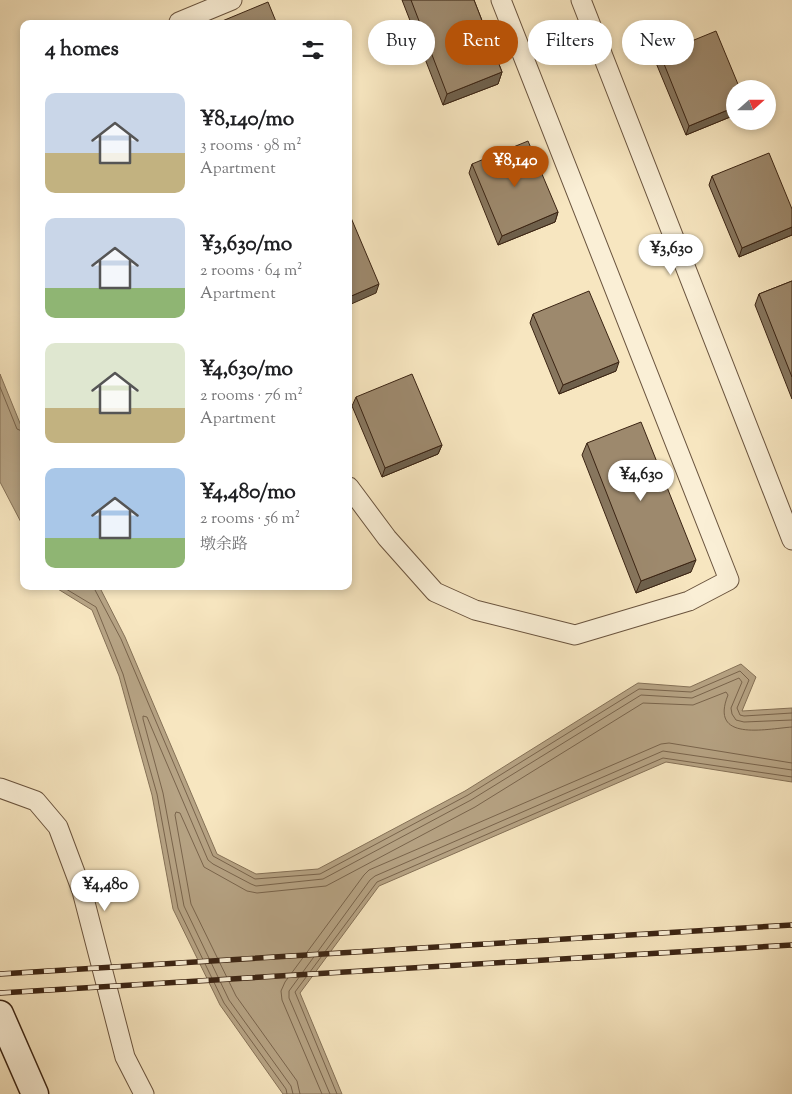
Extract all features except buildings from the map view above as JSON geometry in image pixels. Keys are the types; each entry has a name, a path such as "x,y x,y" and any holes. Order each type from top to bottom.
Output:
{"main road":[{"path":"0,1014 35,1094"}],"street":[{"path":"184,20 232,0"},
{"path":"352,491 387,538 434,592 475,610 575,635 689,601 730,580 501,0"},
{"path":"581,0 792,540"},
{"path":"0,788 36,802 58,827 82,891 125,1057 144,1094"}],"water":[{"path":"0,374 20,423 20,520 0,482"},
{"path":"60,590 101,590 125,637 217,854 256,874 318,869 465,791 638,683 690,687 741,664 756,677 742,711 792,708 792,782 666,762 379,886 300,993 342,1094 283,1094 220,1005 173,909 152,795 119,676 92,610"}],"railway":[{"path":"0,974 792,925"},
{"path":"0,993 792,945"}]}
